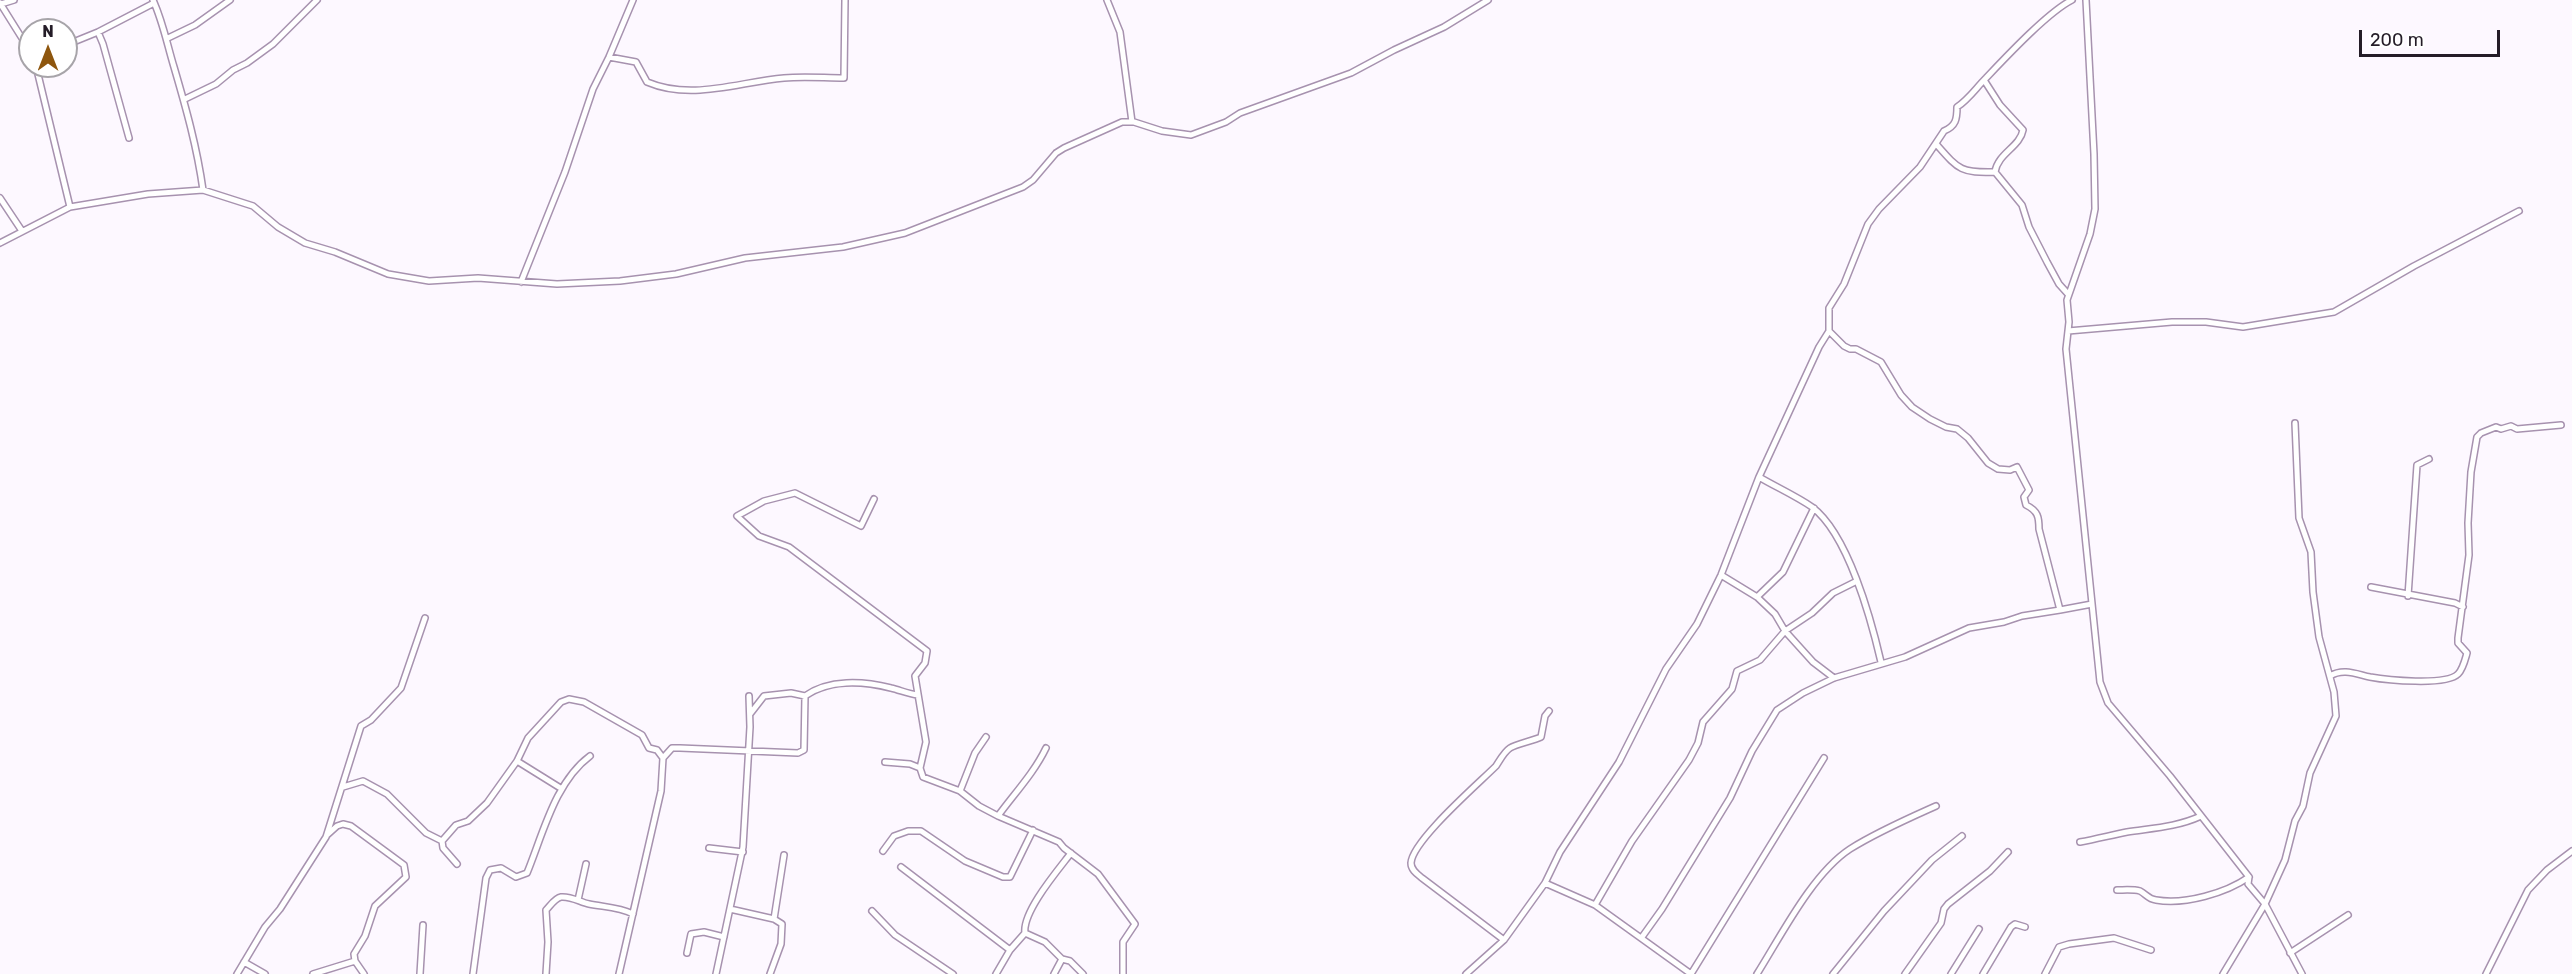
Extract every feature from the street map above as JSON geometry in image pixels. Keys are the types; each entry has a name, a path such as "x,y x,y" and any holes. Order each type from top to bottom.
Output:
{"street":[{"path":"14,0 0,4 18,32"},
{"path":"168,39 195,25 230,0"},
{"path":"185,99 216,84 273,44 317,0"},
{"path":"521,282 565,172 592,89 609,57 633,0"},
{"path":"609,57 636,62 647,82 677,91 700,91 784,78 844,78 845,0"},
{"path":"1107,0 1120,32 1132,122"},
{"path":"0,243 70,207 148,194 203,190 254,206 278,227 305,243 335,252 388,274 429,281 478,278 557,284 620,281 676,274 746,258 843,247 905,233 1023,187 1033,180 1064,147 1122,122 1132,122 1182,135 1197,134 1227,122 1240,113 1351,73 1444,27 1488,0"},
{"path":"1466,974 1504,940 1545,883 1560,852 1619,762 1666,669 1697,624 1721,575 1759,477 1828,331 1829,308 1844,284 1868,224 1879,209 1912,177 1944,131 1951,128 1957,120 1957,107 1971,96 1984,80 2058,9 2072,0"},
{"path":"2086,0 2094,154 2094,209 2090,234 2068,294 2066,349 2067,378 2100,682 2108,703 2170,776 2249,877 2248,884 2265,904 2302,974"},
{"path":"78,40 154,2 168,39 173,66 185,99 203,190"},
{"path":"98,32 104,44 129,138"},
{"path":"39,78 70,207"},
{"path":"1984,80 2000,105 2024,130 2020,139 1997,164 1995,172"},
{"path":"1936,145 1958,168 1976,172 1995,172"},
{"path":"1995,172 2022,205 2029,227 2047,262 2059,284 2068,294"},
{"path":"0,198 22,231"},
{"path":"2068,332 2172,322 2206,322 2243,327 2334,312 2414,266 2519,211"},
{"path":"1828,331 1850,350 1856,349 1881,362 1901,395 1912,407 1946,427 1957,429 1968,438 1988,464 1998,470 2010,470 2017,467 2029,490 2024,497 2026,505 2034,509 2039,517 2039,529 2060,610"},
{"path":"2223,974 2265,904 2287,856 2295,821 2303,806 2310,772 2334,726 2337,706 2319,637 2311,552 2299,518 2295,423"},
{"path":"2330,675 2344,671 2411,682 2455,677 2465,663 2467,653 2458,643 2470,548 2468,523 2471,472 2477,437 2496,427 2501,429 2511,426 2517,429 2561,425"},
{"path":"2408,596 2417,465 2429,459"},
{"path":"1759,477 1814,508 1842,544 1857,581 1881,662"},
{"path":"874,499 861,526 795,493 764,501 737,516 759,536 789,547 927,651 925,663 915,676 926,742 920,768 923,777 960,791 979,807 998,816 1052,837 1098,874 1135,924 1123,942 1123,974"},
{"path":"1757,597 1783,572 1814,508"},
{"path":"1721,575 1757,597 1776,614 1785,631 1813,662 1833,678"},
{"path":"1595,905 1632,841 1689,760 1698,743 1702,722 1732,689 1737,671 1760,660 1785,631 1812,613 1833,593 1857,581"},
{"path":"2371,587 2408,596 2456,603 2463,607"},
{"path":"1642,937 1730,798 1752,751 1777,710 1803,693 1833,678 1881,662 1905,657 1969,628 2092,604"},
{"path":"326,837 361,726 371,720 401,688 425,618"},
{"path":"750,714 764,696 791,693 805,696 814,690 850,683 890,688 918,695"},
{"path":"716,974 742,852 749,750 749,696"},
{"path":"619,974 661,791 663,758 672,748 798,753 804,750 805,696"},
{"path":"457,864 443,848 442,841 456,825 468,821 487,803 517,760 528,738 554,708 568,699 584,702 642,735 650,748 657,750 663,758"},
{"path":"1504,940 1422,878 1412,868 1411,863 1419,846 1430,831 1511,747 1541,737 1548,711"},
{"path":"960,791 975,753 986,737"},
{"path":"998,816 1038,764 1046,748"},
{"path":"472,974 486,878 492,868 501,868 516,877 527,873 562,789 579,764 590,756"},
{"path":"1545,883 1595,905 1691,974 1824,758"},
{"path":"517,760 562,789"},
{"path":"885,762 910,764 920,768"},
{"path":"343,787 363,782 387,794 426,833 442,841"},
{"path":"1757,974 1812,887 1828,868 1848,850 1936,806"},
{"path":"2080,842 2128,832 2157,830 2201,816"},
{"path":"237,974 326,837 337,826 343,824 351,826 404,865 406,877 375,906 365,936 354,954 355,961 364,974"},
{"path":"883,851 894,836 908,831 921,831 965,861 1003,877 1010,877 1033,830"},
{"path":"1833,974 1884,911 1932,860 1962,836"},
{"path":"709,848 742,852"},
{"path":"2486,974 2528,890 2547,870 2572,851"},
{"path":"1905,974 1941,923 1944,909 1948,904 1990,871 2008,852"},
{"path":"996,974 1010,950 1025,933 1024,925 1046,886 1071,853"},
{"path":"774,919 784,855"},
{"path":"578,900 586,864"},
{"path":"901,867 1010,950"},
{"path":"2116,890 2140,891 2153,900 2167,901 2212,895 2234,888 2249,877"},
{"path":"546,974 548,942 546,910 556,899 561,897 578,900 586,904 612,907 633,914"},
{"path":"730,909 774,919 782,924 781,944 770,974"},
{"path":"872,911 896,935 953,974"},
{"path":"2290,953 2348,915"},
{"path":"1983,974 2011,927 2015,924 2025,927"},
{"path":"420,974 423,925"},
{"path":"1951,974 1979,929"},
{"path":"687,953 691,934 704,932 724,937"},
{"path":"1025,933 1045,942 1083,974"},
{"path":"2045,974 2059,947 2069,944 2114,938 2151,950"},
{"path":"1054,974 1062,958"},
{"path":"313,974 355,961"},
{"path":"244,962 265,974"},
{"path":"1677,974 1682,968"}]}
